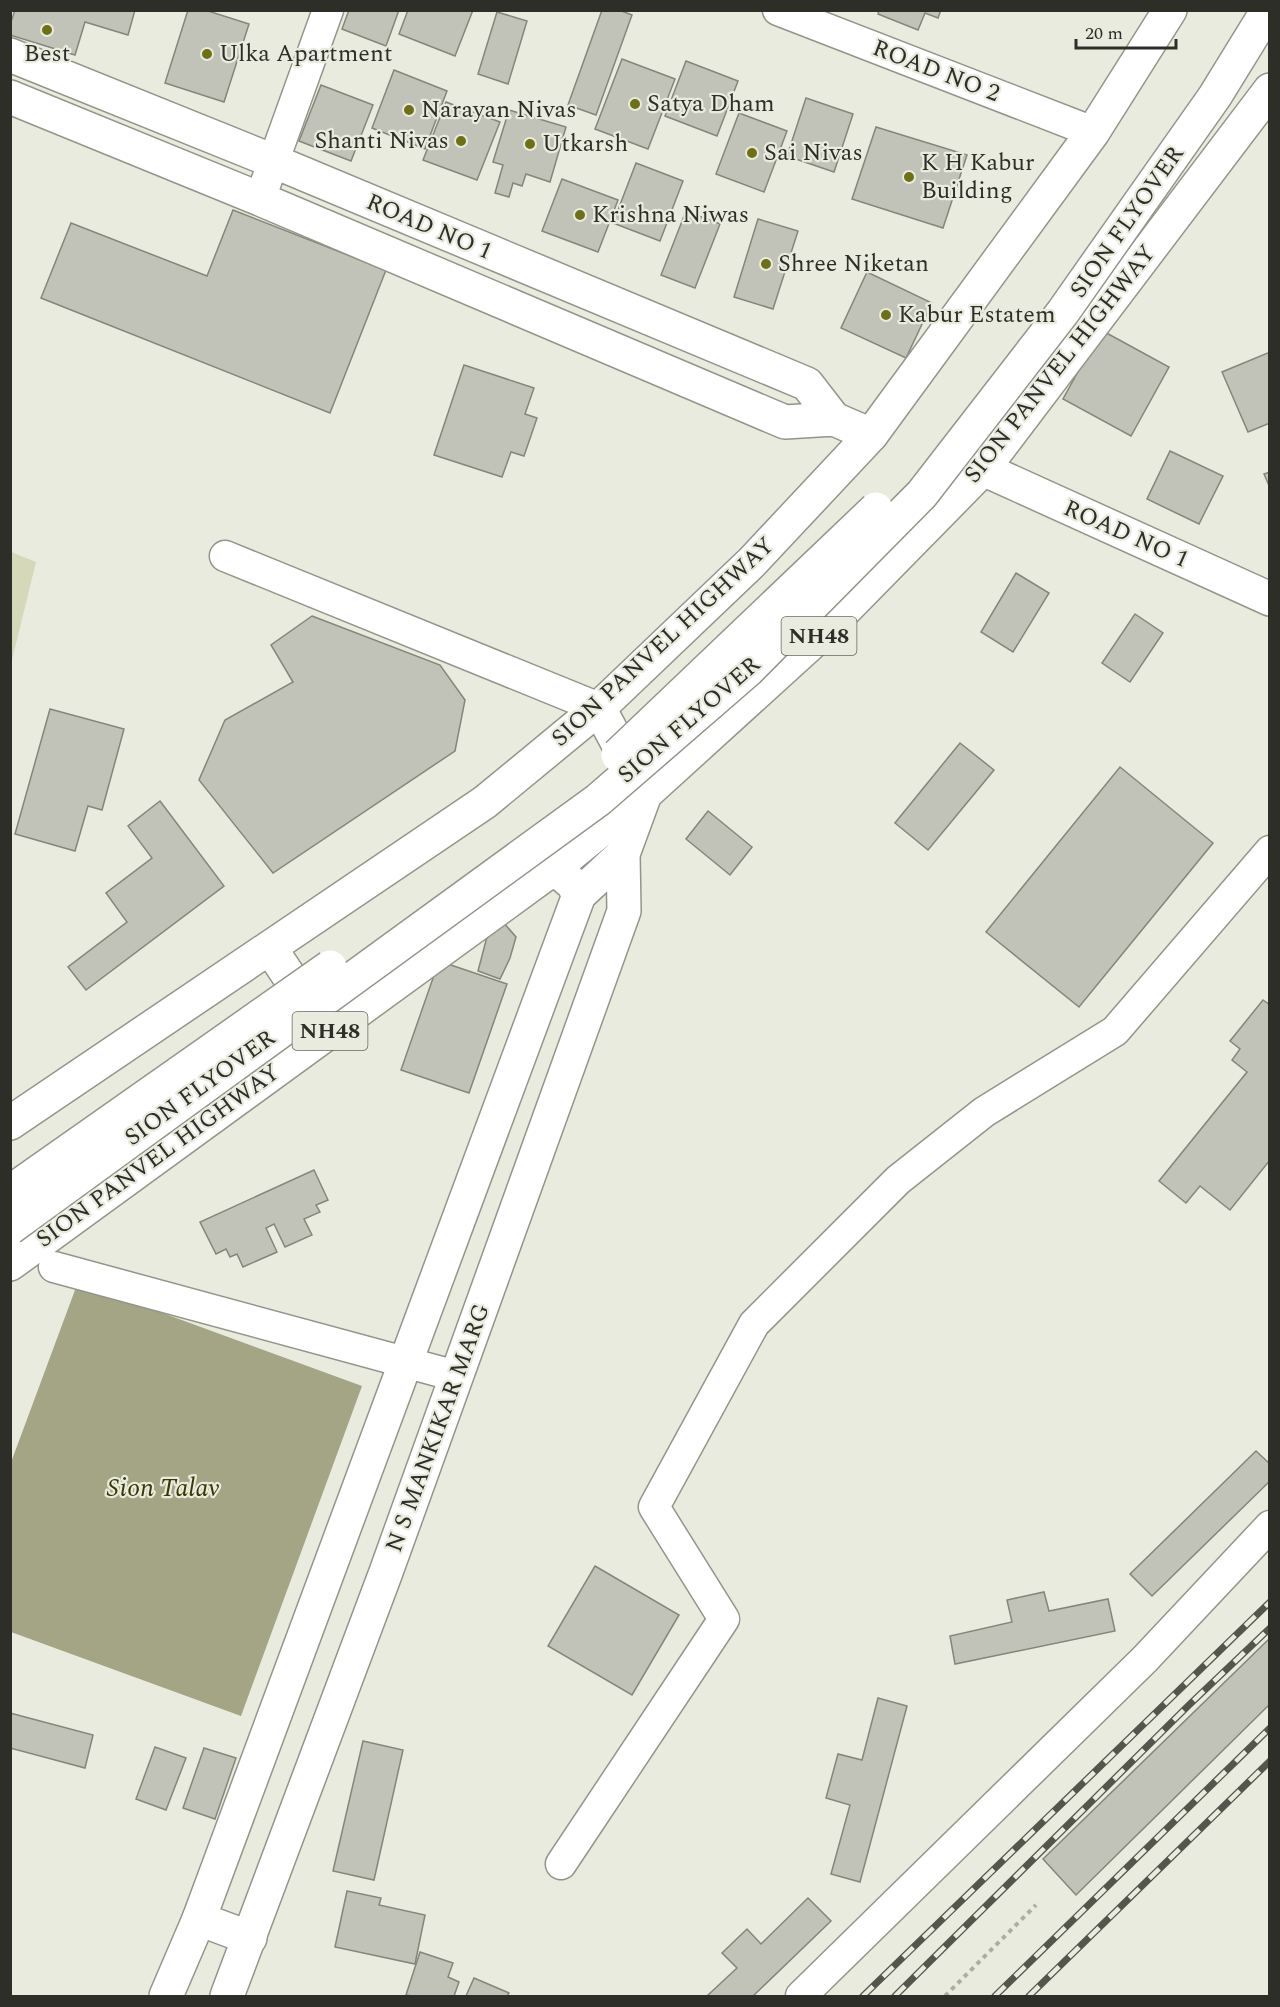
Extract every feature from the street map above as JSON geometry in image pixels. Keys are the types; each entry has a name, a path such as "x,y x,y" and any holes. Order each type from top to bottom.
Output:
{"main road":[{"name":"SION PANVEL HIGHWAY","path":"10,1123 485,802 599,708 752,561 871,435 1093,132 1170,10"},
{"path":"1253,10 1269,46"},
{"name":"SION FLYOVER","path":"10,1192 494,854 589,782 775,606 932,455 1152,164 1253,10"},
{"name":"SION FLYOVER","path":"10,1228 598,800 748,670 922,494 1063,312 1215,96 1268,10"},
{"name":"ROAD NO 1","path":"10,55 807,384 834,419"},
{"name":"SION PANVEL HIGHWAY","path":"10,1264 554,868 645,794 821,634 983,469 1269,90"},
{"name":"ROAD NO 1","path":"10,97 260,199 785,422 834,419 871,435"},
{"name":"ROAD NO 1","path":"983,469 1269,599"},
{"path":"599,708 645,794"},
{"name":"N S MANKIKAR MARG","path":"227,1996 456,1376 624,911 623,854 645,794"},
{"name":"N S MANKIKAR MARG","path":"166,1996 199,1919 579,896 623,854"},
{"path":"554,868 573,884 579,896"},
{"path":"270,948 327,1034"},
{"path":"199,1919 250,1938"}],"street":[{"path":"260,199 328,10"},
{"name":"ROAD NO 2","path":"778,10 1093,132"},
{"path":"225,556 599,708"},
{"path":"561,1864 724,1619 654,1506 754,1324 898,1180 984,1112 1115,1031 1269,851"},
{"path":"54,1267 456,1376"},
{"path":"801,1996 1145,1659 1269,1526"}],"path":[{"path":"945,1996 1036,1905"}],"shaded area":[{"path":"11,552 36,562 11,664"}],"water":[{"name":"Sion Talav","path":"78,1282 362,1386 241,1716 11,1632 10,1465"}],"building":[{"name":"Best","path":"15,10 135,10 128,35 85,22 75,55 10,35 10,25"},
{"name":"Ulka Apartment","path":"188,10 205,10 249,24 224,102 165,83"},
{"path":"349,10 399,10 386,46 342,29"},
{"path":"408,10 473,10 455,56 399,34"},
{"path":"602,10 619,10 632,15 596,115 568,105"},
{"path":"879,10 941,10 938,18 925,13 918,30 878,14"},
{"path":"497,12 527,21 508,84 478,74"},
{"name":"Satya Dham","path":"622,59 675,79 648,149 595,129"},
{"path":"686,61 738,81 717,136 665,116"},
{"name":"Narayan Nivas","path":"394,70 447,91 425,149 372,128"},
{"path":"321,85 373,105 351,161 299,141"},
{"path":"806,98 853,114 834,172 787,156"},
{"name":"Shanti Nivas","path":"446,102 500,122 477,180 423,160"},
{"name":"Utkarsh","path":"509,110 566,127 550,182 526,174 522,186 513,183 509,197 495,193 503,165 493,162"},
{"name":"Sai Nivas","path":"739,113 787,131 764,192 716,174"},
{"name":"K H Kabur Building","path":"876,127 967,155 943,228 852,199"},
{"path":"636,163 683,181 660,241 613,223"},
{"name":"Krishna Niwas","path":"562,179 618,200 598,252 542,231"},
{"path":"233,210 386,270 330,413 41,298 71,223 207,276"},
{"path":"686,211 720,224 695,288 661,275"},
{"name":"Shree Niketan","path":"758,219 798,231 773,309 734,297"},
{"name":"Kabur Estatem","path":"867,272 932,303 906,358 841,328"},
{"path":"1101,330 1169,367 1131,436 1063,399"},
{"path":"1270,352 1270,423 1248,432 1222,372"},
{"path":"464,365 534,388 525,414 537,418 524,456 511,452 502,477 434,455"},
{"path":"1170,451 1223,476 1199,524 1147,499"},
{"path":"1270,472 1270,488 1264,474"},
{"path":"1016,573 1049,593 1013,652 981,632"},
{"path":"1135,614 1163,633 1130,682 1102,663"},
{"path":"312,616 440,665 465,700 455,751 273,873 199,780 225,720 293,682 271,645"},
{"path":"50,709 124,729 102,810 88,806 75,851 15,834"},
{"path":"960,743 994,770 928,850 895,823"},
{"path":"1120,767 1213,843 1079,1007 986,932"},
{"path":"160,801 224,886 86,990 68,967 127,922 106,893 152,858 128,826"},
{"path":"708,811 752,847 730,875 686,839"},
{"path":"503,922 516,937 510,958 500,979 478,971 488,933"},
{"path":"439,961 507,984 469,1093 401,1070"},
{"path":"1263,1000 1270,1005 1270,1160 1230,1210 1200,1186 1186,1203 1159,1181 1247,1072 1232,1060 1240,1049 1230,1041"},
{"path":"314,1170 328,1200 316,1205 320,1212 304,1219 312,1235 285,1247 274,1224 266,1228 277,1252 243,1267 237,1254 230,1257 226,1249 216,1254 200,1222"},
{"path":"1256,1451 1270,1464 1270,1481 1152,1596 1130,1574"},
{"path":"595,1566 679,1615 632,1695 548,1646"},
{"path":"1044,1592 1049,1611 1108,1599 1115,1631 955,1664 950,1636 1012,1622 1007,1600"},
{"path":"1270,1638 1270,1704 1076,1895 1043,1859"},
{"path":"878,1698 907,1706 860,1882 831,1874 850,1805 826,1798 838,1754 862,1760"},
{"path":"10,1713 93,1735 85,1768 10,1748"},
{"path":"363,1741 403,1750 374,1880 333,1871"},
{"path":"155,1747 186,1758 166,1810 136,1799"},
{"path":"204,1748 236,1758 215,1819 183,1808"},
{"path":"347,1891 381,1898 379,1905 425,1915 415,1964 335,1947"},
{"path":"808,1898 831,1921 753,1996 707,1996 737,1968 722,1953 747,1929 761,1944"},
{"path":"420,1952 453,1963 448,1977 459,1982 454,1996 406,1995"},
{"path":"474,1978 509,1993 507,1996 466,1996"}],"railway":[{"path":"863,1996 1270,1602"},
{"path":"895,1996 1270,1628"},
{"path":"995,1996 1270,1728"},
{"path":"1029,1996 1270,1761"}],"place":[{"name":"Best","path":"47,30"},
{"name":"Ulka Apartment","path":"207,54"},
{"name":"Satya Dham","path":"635,104"},
{"name":"Narayan Nivas","path":"409,110"},
{"name":"Shanti Nivas","path":"461,141"},
{"name":"Utkarsh","path":"530,144"},
{"name":"Sai Nivas","path":"752,153"},
{"name":"K H Kabur Building","path":"909,177"},
{"name":"Krishna Niwas","path":"580,215"},
{"name":"Shree Niketan","path":"766,264"},
{"name":"Kabur Estatem","path":"886,315"}]}
